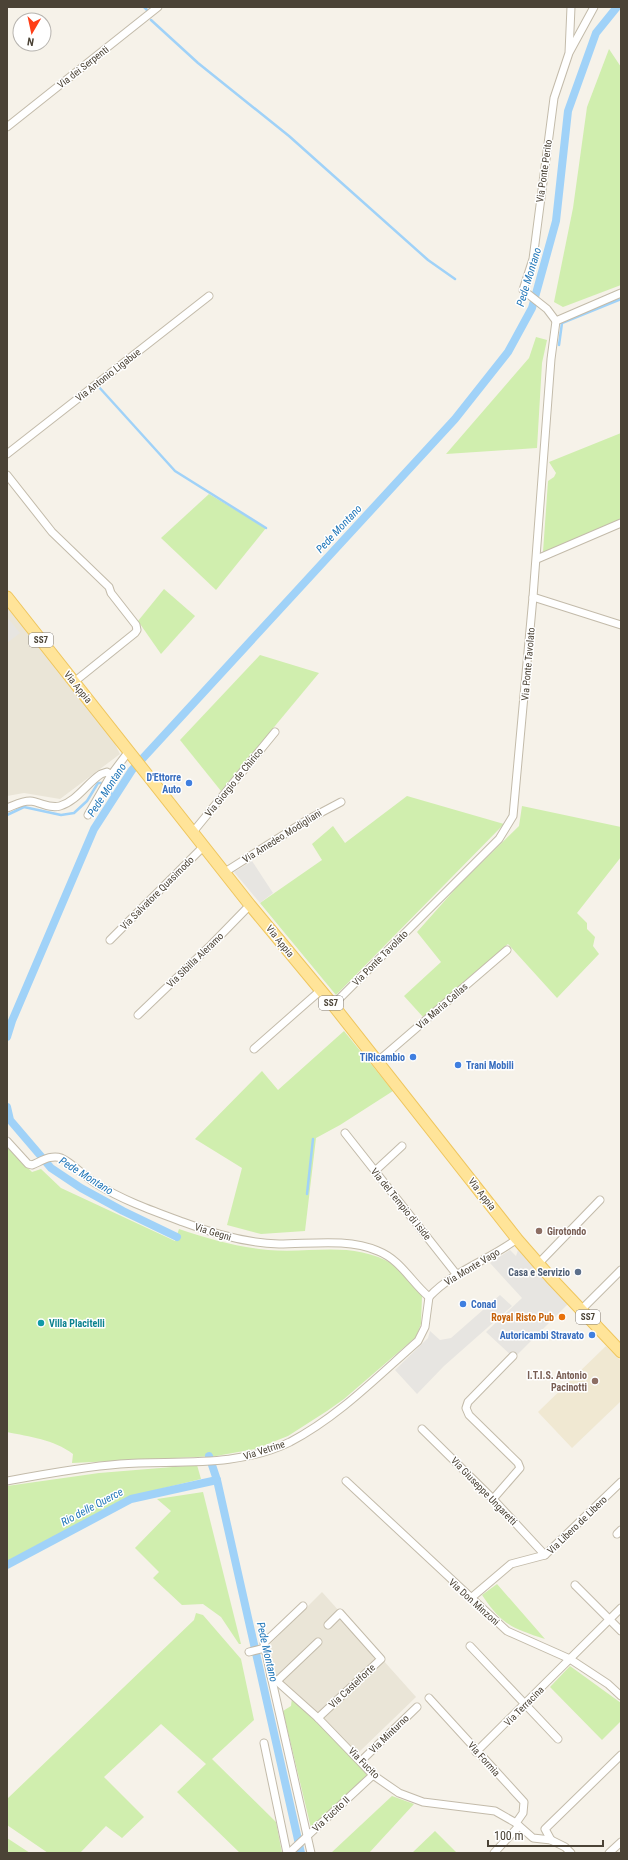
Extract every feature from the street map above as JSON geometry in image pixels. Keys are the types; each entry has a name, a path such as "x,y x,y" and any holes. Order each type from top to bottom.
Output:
{"main road":[{"name":"Via Appia","path":"7,597 250,904 333,1005 517,1239 581,1310"},
{"name":"SS7","path":"581,1310 619,1346"}],"street":[{"name":"Via dei Serpenti","path":"7,127 158,7"},
{"name":"Via Ponte Perito","path":"556,321 542,305 523,290 533,259 554,98 568,53 571,7"},
{"path":"568,53 594,7"},
{"path":"556,321 621,293"},
{"name":"Via Antonio Ligabue","path":"7,454 209,296"},
{"name":"Via Ponte Tavolato","path":"333,1005 499,839 513,816 534,597 551,359 556,321"},
{"path":"7,475 52,532 109,587 111,594 136,625 137,630 135,633 74,682"},
{"path":"537,559 621,523"},
{"path":"534,597 621,625"},
{"name":"Via Giorgio de Chirico","path":"193,832 274,732"},
{"path":"88,815 111,775 130,752"},
{"path":"7,808 20,802 31,801 48,806 59,806 70,802 101,774 107,772 111,775"},
{"name":"Via Amedeo Modigliani","path":"225,872 307,820 341,802"},
{"name":"Via Salvatore Quasimodo","path":"110,940 204,846"},
{"name":"Via Sibilla Aleramo","path":"138,1014 211,945 250,904"},
{"name":"Via Maria Callas","path":"377,1062 507,950"},
{"path":"254,1049 321,990"},
{"name":"Via del Tempio di Iside","path":"344,1133 457,1275"},
{"name":"Via Gegni","path":"7,1141 28,1164 32,1165 52,1157 61,1158 95,1183 126,1200 184,1223 231,1239 278,1244 334,1243 363,1246 378,1251 393,1259 429,1297"},
{"path":"375,1171 402,1146"},
{"path":"538,1264 600,1200"},
{"name":"Via Monte Vago","path":"429,1297 437,1288 517,1239"},
{"path":"581,1310 621,1270"},
{"name":"Via Vetrine","path":"7,1481 70,1470 106,1466 243,1458 289,1442 342,1408 418,1341 425,1327 429,1297"},
{"path":"493,1499 520,1468 518,1463 469,1415 466,1408 468,1402 513,1356"},
{"name":"Via Giuseppe Ungaretti","path":"422,1429 493,1499 545,1555"},
{"name":"Via Don Minzoni","path":"346,1481 507,1631 570,1659 608,1684 621,1696"},
{"name":"Via Libero de Libero","path":"471,1598 511,1564 545,1555 621,1482"},
{"path":"575,1585 621,1631"},
{"path":"249,1652 263,1647 303,1606"},
{"name":"Via Terracina","path":"476,1752 621,1608"},
{"name":"Via Castelforte","path":"318,1718 381,1659 340,1613 328,1625"},
{"path":"277,1680 318,1642"},
{"path":"470,1646 558,1739"},
{"path":"263,1647 306,1837 311,1853"},
{"name":"Via Fucito","path":"270,1676 277,1680 318,1718 373,1775 399,1793 423,1802 495,1812 518,1825 533,1838 551,1840 565,1847 571,1853"},
{"name":"Via Formia","path":"430,1698 476,1752 524,1802 523,1813 518,1825"},
{"name":"Via Minturno","path":"361,1761 416,1707"},
{"path":"264,1742 288,1853"},
{"path":"551,1840 545,1829 621,1755"},
{"name":"Via Fucito II","path":"288,1853 373,1775"},
{"path":"494,1853 518,1825"},
{"path":"609,1853 621,1842"}],"shaded area":[{"path":"7,607 112,738 120,754 60,799 24,793 7,796"},
{"path":"7,617 20,633 7,643"},
{"path":"252,861 273,893 260,903 234,872"},
{"path":"510,1250 516,1256 518,1250 568,1304 514,1358 486,1332 522,1298 490,1263"},
{"path":"500,1295 512,1306 444,1366 417,1394 395,1370 428,1338 430,1331 440,1340 451,1338"},
{"name":"I.T.I.S. Antonio Pacinotti","path":"606,1346 621,1361 621,1401 572,1448 538,1412"},
{"path":"322,1592 416,1697 358,1753 275,1674 269,1645"}],"green space":[{"path":"609,49 621,67 621,285 563,307 554,302 573,208 587,107"},
{"path":"536,337 547,340 542,363 537,448 446,454 529,358"},
{"path":"621,433 621,520 543,552 548,481 554,477 556,473 549,462"},
{"path":"209,494 266,528 216,590 161,538"},
{"path":"164,589 195,616 161,654 138,621"},
{"path":"260,655 319,673 221,791 180,740"},
{"path":"407,796 504,824 336,995 260,903 322,860 312,844 333,826 345,843"},
{"path":"522,806 621,827 621,857 577,913 587,923 587,929 595,937 593,946 599,954 557,998 508,944 423,1017 404,996 441,962 417,932 457,887 519,826"},
{"path":"344,1031 393,1091 340,1125 316,1138 305,1231 261,1234 227,1225 242,1168 195,1139 262,1071 278,1090"},
{"path":"7,1147 32,1172 41,1169 61,1188 175,1241 179,1229 223,1242 257,1249 284,1251 348,1250 379,1257 402,1271 422,1296 421,1324 416,1337 344,1399 327,1411 288,1436 255,1449 216,1456 72,1463 73,1454 57,1445 41,1439 7,1432"},
{"path":"197,1465 201,1479 131,1496 7,1562 7,1486 99,1473"},
{"path":"203,1492 241,1644 239,1644 221,1617 203,1604 182,1605 153,1578 159,1572 135,1548 171,1511 157,1499"},
{"path":"497,1584 545,1639 524,1632 509,1624 489,1605 482,1595"},
{"path":"196,1613 203,1615 241,1659 254,1720 212,1759 276,1822 282,1853 240,1853 177,1792 206,1764 161,1724 104,1777 144,1817 122,1838 106,1826 80,1853 48,1853 7,1825 7,1799 194,1620"},
{"path":"570,1666 621,1703 621,1721 602,1740 550,1687"},
{"path":"292,1698 366,1771 367,1777 311,1828 283,1711 291,1706"},
{"path":"392,1796 414,1804 369,1853 331,1853"},
{"path":"435,1831 457,1853 412,1853"},
{"path":"7,1838 30,1853 7,1853"}],"waterway":[{"path":"144,7 147,10"},
{"name":"Pede Montano","path":"7,1037 12,1021 94,829 132,770 455,419 508,352 532,308 556,221 568,111 596,33 617,7"},
{"path":"151,20 198,63 289,136 428,260 455,279"},
{"path":"559,345 562,323 621,299"},
{"path":"98,386 175,471 266,528"},
{"path":"7,815 24,807 61,815 74,813 87,801 98,783 102,783 115,797"},
{"name":"Pede Montano","path":"7,1107 10,1120 51,1168 81,1188 123,1211 177,1237"},
{"path":"307,1194 313,1139"},
{"name":"Pede Montano","path":"209,1456 217,1480 301,1853"},
{"name":"Rio delle Querce","path":"7,1565 131,1499 217,1480"}],"place":[{"name":"D'Ettorre Auto","path":"189,783"},
{"name":"TiRicambio","path":"413,1057"},
{"name":"Trani Mobili","path":"458,1065"},
{"name":"Girotondo","path":"539,1231"},
{"name":"Casa e Servizio","path":"578,1272"},
{"name":"Conad","path":"463,1304"},
{"name":"Royal Risto Pub","path":"562,1317"},
{"name":"Villa Placitelli","path":"41,1323"},
{"name":"Autoricambi Stravato","path":"592,1335"},
{"name":"I.T.I.S. Antonio Pacinotti","path":"595,1381"}]}
